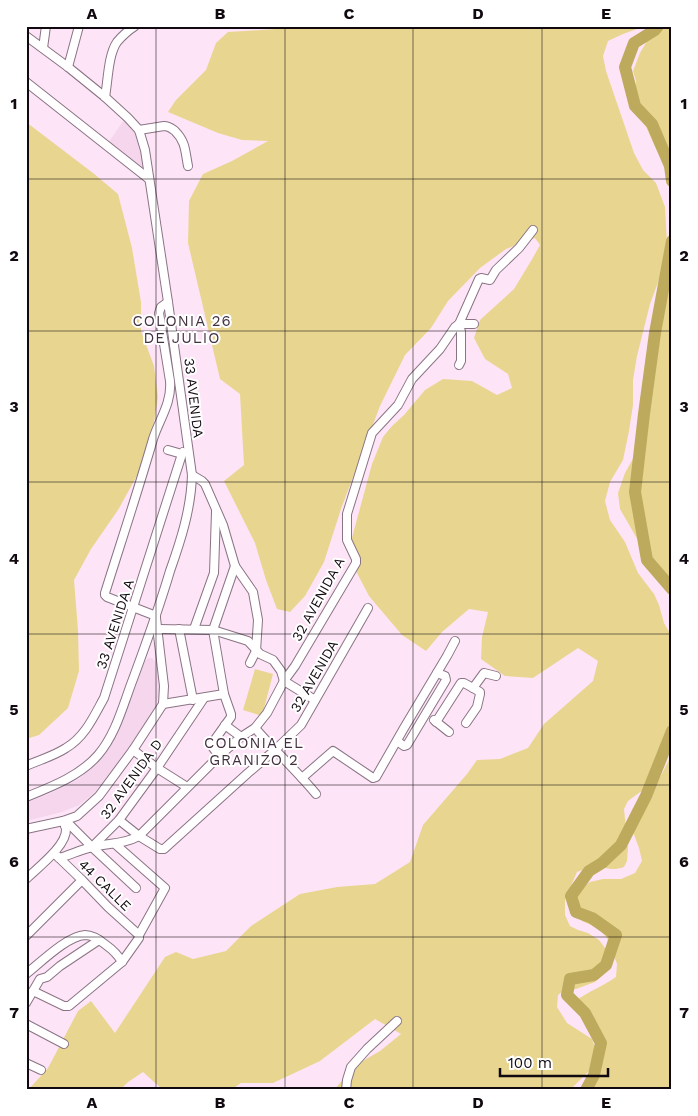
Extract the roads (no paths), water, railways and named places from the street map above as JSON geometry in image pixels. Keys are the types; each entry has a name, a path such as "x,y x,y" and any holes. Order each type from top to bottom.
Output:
{"street":[{"path":"43,48 46,26"},
{"path":"68,67 79,26"},
{"path":"105,97 114,48 118,40 136,26"},
{"name":"33 AVENIDA","path":"26,36 105,97 139,130 146,150 192,475 185,525 156,616 112,736 99,754 84,769 44,790 26,797"},
{"path":"26,82 149,179"},
{"path":"139,130 164,126 172,129 182,138 188,166"},
{"name":"32 AVENIDA A","path":"139,836 187,786 241,737 255,728 267,713 284,681 296,666 356,562 348,540 346,514 372,433 398,405 412,379 440,349 459,324 478,279 488,280 492,277 496,270 519,248 533,230"},
{"path":"492,277 500,282"},
{"path":"156,616 107,597 105,593 153,439 170,398 170,381 159,313 161,307 168,302"},
{"path":"459,365 461,361 461,332 459,324 474,324"},
{"name":"33 AVENIDA A","path":"26,766 66,748 77,740 90,725 104,698 182,454 187,444"},
{"path":"168,450 182,454"},
{"path":"192,475 202,481 216,507 235,566 253,592 258,620 256,651 250,663"},
{"path":"194,629 214,573 216,507"},
{"path":"219,756 211,745 231,714 224,694 213,630 235,566"},
{"name":"32 AVENIDA","path":"139,836 162,850 301,725 368,608"},
{"name":"33 AVENIDA","path":"156,616 164,686 163,704"},
{"path":"158,629 213,630 248,641 260,654 274,660 281,671 284,681 315,700"},
{"path":"180,629 193,700"},
{"path":"148,638 158,641"},
{"path":"302,778 333,751 375,778 454,641"},
{"path":"397,740 404,746 407,745 426,715 446,680 445,676 437,673"},
{"path":"473,688 484,673 496,676"},
{"path":"436,722 461,683 464,683 480,692 477,707 466,723"},
{"path":"64,824 77,816 99,796 133,750 163,704 224,694"},
{"name":"32 AVENIDA D","path":"92,847 119,820 204,698"},
{"path":"426,715 449,732"},
{"path":"225,725 241,737"},
{"path":"255,728 316,794"},
{"path":"133,750 156,768 187,786"},
{"path":"26,879 57,856 92,847 114,844 139,836 119,820"},
{"path":"57,856 65,833 64,824"},
{"path":"27,829 64,824 70,825 136,888"},
{"path":"33,991 67,1007 122,962 139,938 164,888 114,844"},
{"name":"44 CALLE","path":"57,856 139,935"},
{"path":"26,936 82,880"},
{"path":"99,940 47,977 41,978 30,971 60,946 85,935 99,940 112,949 122,962"},
{"path":"26,1003 41,978"},
{"path":"346,1090 346,1080 351,1067 397,1021"},
{"path":"26,1024 64,1044"},
{"path":"26,1062 41,1070"}],"waterway":[{"path":"658,26 655,30 634,43 625,67 635,106 652,124 670,166 672,181"},
{"path":"672,241 655,333 635,492 647,560 672,589"},
{"path":"586,1090 594,1075 601,1043 585,1013 567,995 570,979 594,975 606,965 616,935 592,918 576,912 571,896 589,871 602,863 621,845 646,796 672,731"}],"district":[{"name":"COLONIA 26 DE JULIO","path":"182,330"},
{"name":"COLONIA EL GRANIZO 2","path":"254,752"}]}
